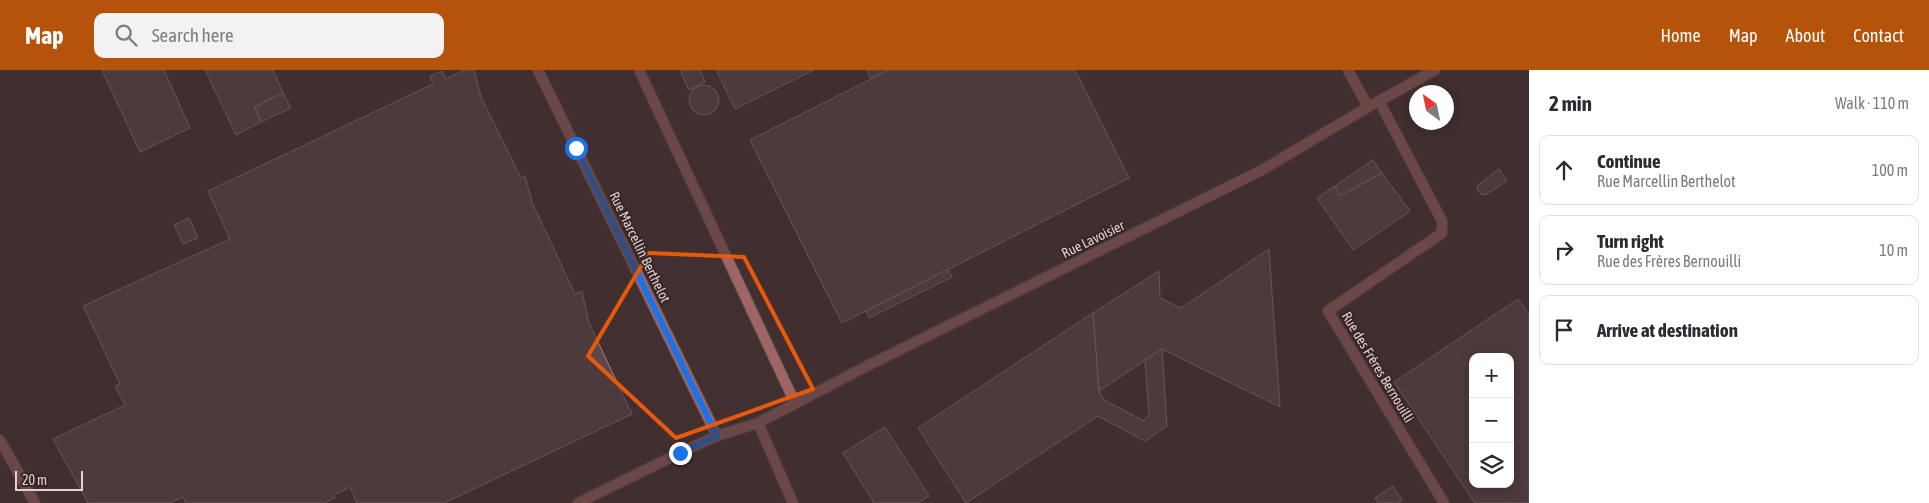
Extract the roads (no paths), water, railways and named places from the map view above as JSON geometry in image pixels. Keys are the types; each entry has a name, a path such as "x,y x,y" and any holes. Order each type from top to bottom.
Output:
{"street":[{"name":"Rue Marcellin Berthelot","path":"538,70 717,436"},
{"path":"639,70 795,403"},
{"path":"1348,70 1368,107"},
{"name":"Rue Lavoisier","path":"758,423 1262,170 1435,70"},
{"name":"Rue des Frères Bernouilli","path":"1379,101 1442,221 1442,232 1328,311 1444,503"},
{"path":"578,503 690,448 717,436 758,423 793,503"},
{"path":"0,440 35,503"}]}
